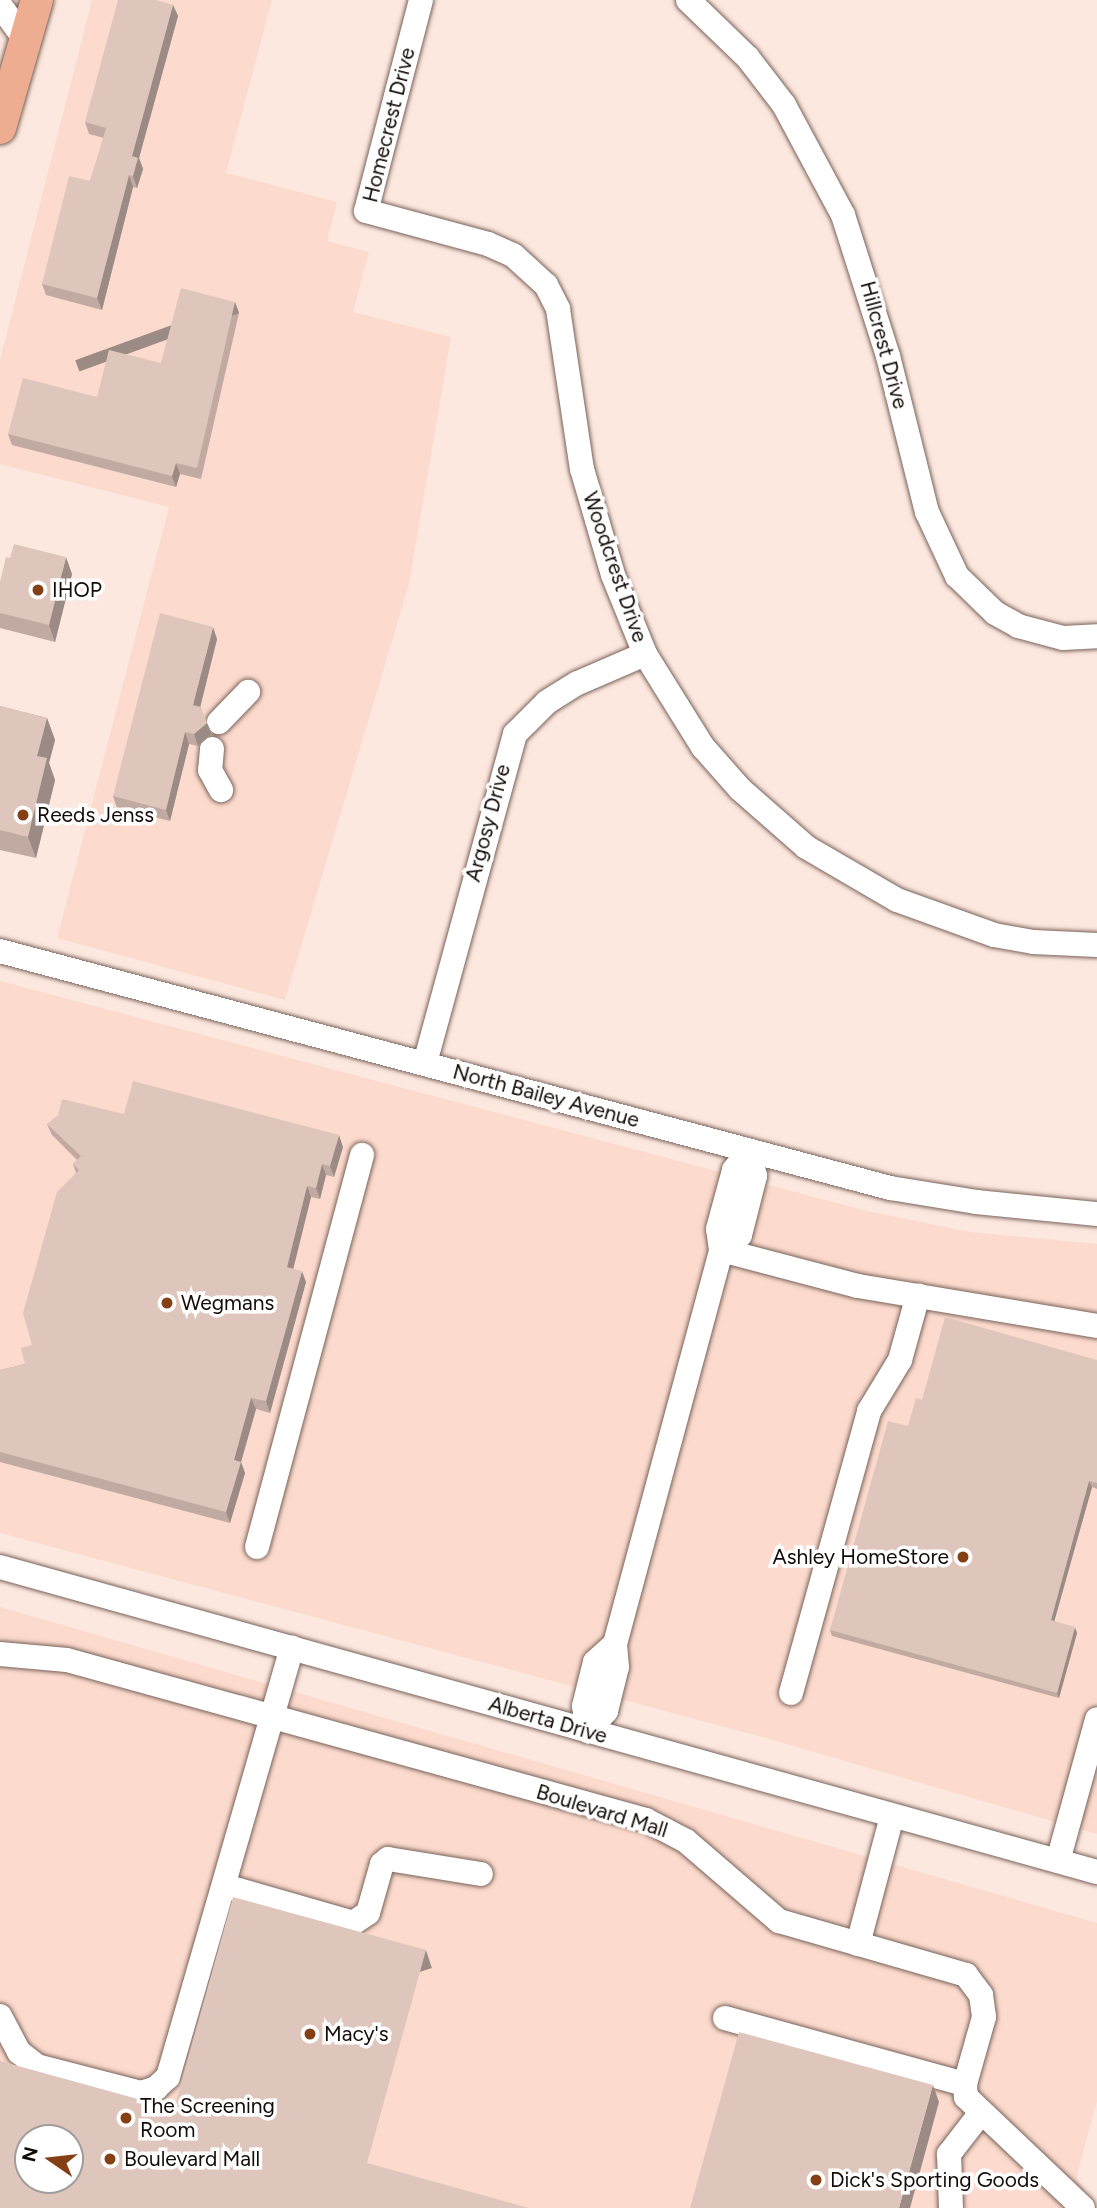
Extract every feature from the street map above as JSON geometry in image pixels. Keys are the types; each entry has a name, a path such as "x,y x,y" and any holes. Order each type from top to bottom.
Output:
{"main road":[{"path":"0,128 37,0"}],"street":[{"name":"Homecrest Drive","path":"421,0 366,211 488,244"},
{"name":"Hillcrest Drive","path":"688,0 748,58 784,105 838,205 869,285 927,512 957,576 995,613 1018,626 1063,638 1097,636"},
{"path":"0,5 26,41"},
{"name":"Woodcrest Drive","path":"488,244 531,269 546,285 558,309 572,414 596,523 645,654 695,736 740,789 806,847 850,876 908,905 994,935 1033,942 1097,945"},
{"name":"Argosy Drive","path":"425,1063 515,734 547,702 578,683 645,654"},
{"path":"219,722 248,692"},
{"path":"212,749 210,770 221,790"},
{"name":"North Bailey Avenue","path":"0,951 890,1188 976,1202 1097,1214"},
{"path":"588,1731 584,1706 596,1662 615,1644 721,1250 740,1234 755,1176 749,1151"},
{"path":"257,1547 362,1155"},
{"path":"721,1250 858,1286 1097,1326"},
{"path":"791,1693 869,1410 900,1360 918,1295"},
{"name":"Alberta Drive","path":"0,1567 1097,1872"},
{"path":"0,2016 19,2052 37,2066 141,2093 156,2088 174,2064 292,1648"},
{"name":"Boulevard Mall","path":"0,1654 67,1660 661,1825 712,1862 767,1914 858,1944 954,1971 975,1984 984,2017 965,2084"},
{"path":"1058,1861 1097,1719"},
{"path":"858,1944 892,1816"},
{"path":"225,1886 354,1923 368,1913 382,1864 388,1859 481,1874"},
{"path":"725,2018 965,2084 966,2097 980,2114 1087,2206"},
{"path":"951,2208 949,2154 953,2142 980,2114"}],"shaded area":[{"path":"92,0 272,0 226,173 337,202 327,241 369,252 353,312 451,337 409,584 285,1000 57,938 169,507 0,464 0,360"},
{"path":"0,981 867,1211 970,1232 1097,1244 1097,1834 762,1737 0,1533"},
{"path":"0,1607 1097,1923 1097,2101 1076,2178 1096,2208 0,2208"}],"building":[{"path":"118,0 156,0 173,5 132,156 138,158 133,176 129,175 97,298 42,284 69,176 90,181 106,128 85,122"},
{"path":"181,288 235,302 197,468 176,463 172,476 8,434 23,378 97,397 109,350 161,363"},
{"name":"IHOP","path":"14,544 66,557 49,625 0,613 0,582 6,557 10,558"},
{"path":"160,613 213,627 193,705 201,707 207,723 194,734 185,732 166,810 113,796"},
{"name":"Reeds Jenss","path":"0,706 47,718 37,756 47,758 28,837 0,830"},
{"name":"Wegmans","path":"133,1081 339,1135 330,1166 322,1164 316,1188 307,1186 287,1267 302,1271 266,1401 251,1398 234,1460 241,1462 226,1512 0,1452 0,1370 25,1364 21,1348 32,1345 23,1313 57,1192 79,1170 73,1164 81,1156 47,1124 58,1115 62,1099 124,1114"},
{"name":"Ashley HomeStore","path":"945,1317 1097,1360 1097,1483 1089,1481 1051,1620 1075,1627 1057,1693 830,1630 888,1421 908,1426 916,1398 922,1400"},
{"name":"Macy's","path":"233,1897 426,1950 367,2163 529,2208 0,2208 0,2061 174,2109"},
{"path":"739,2032 933,2085 899,2208 690,2208"}],"place":[{"name":"IHOP","path":"38,590"},
{"name":"Reeds Jenss","path":"23,815"},
{"name":"Wegmans","path":"167,1303"},
{"name":"Ashley HomeStore","path":"963,1557"},
{"name":"Macy's","path":"310,2034"},
{"name":"The Screening Room","path":"126,2118"},
{"name":"Boulevard Mall","path":"110,2159"},
{"name":"Dick's Sporting Goods","path":"816,2180"}]}
